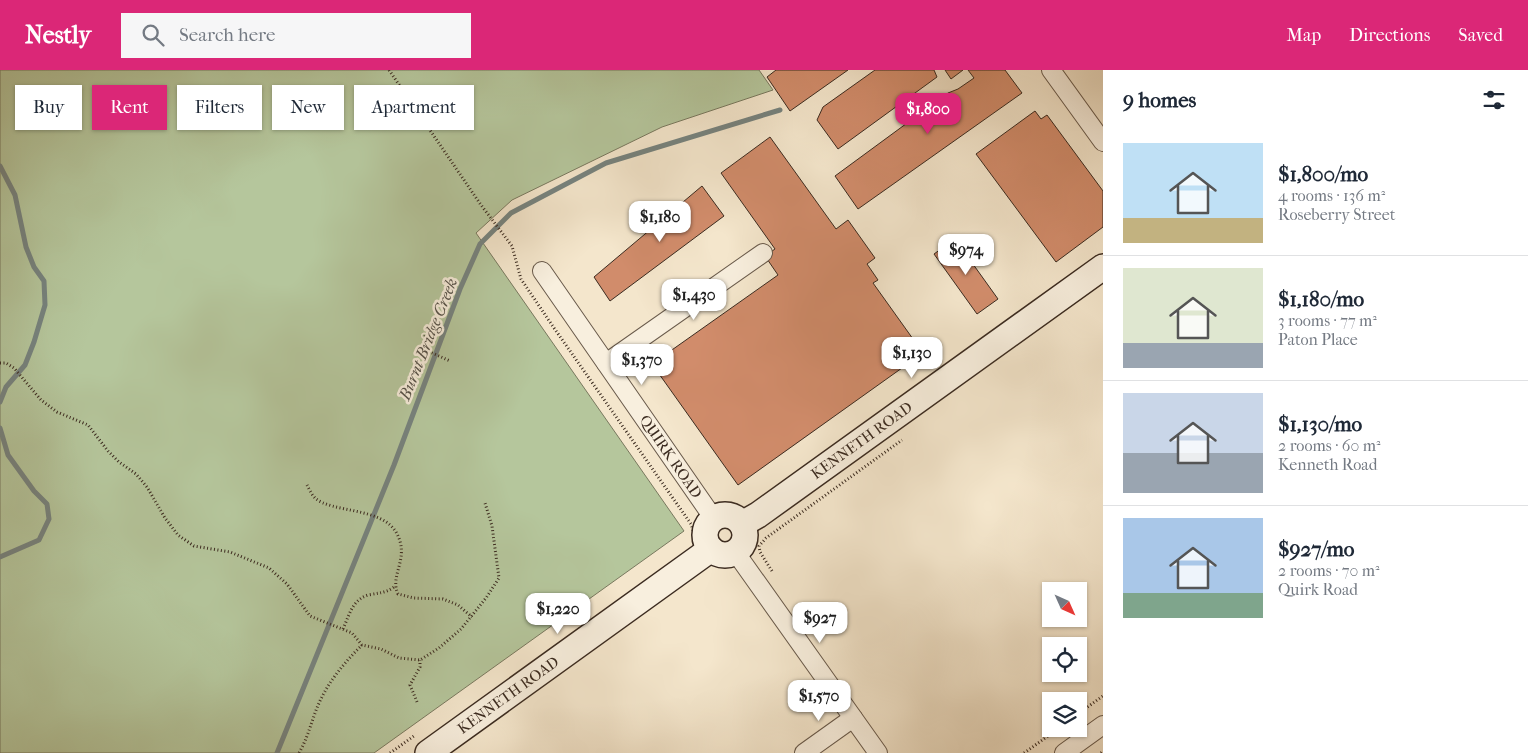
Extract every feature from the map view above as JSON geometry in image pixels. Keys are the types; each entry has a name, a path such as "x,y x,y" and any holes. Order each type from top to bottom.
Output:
{"main road":[{"name":"KENNETH ROAD","path":"742,524 758,515 1103,267"},
{"path":"727,515 738,519 746,530 745,542 736,553 721,556 701,543 705,540 707,527 714,519 720,516 727,515"},
{"name":"KENNETH ROAD","path":"421,744 701,543"}],"street":[{"path":"1051,70 1103,142"},
{"path":"606,363 763,252"},
{"name":"QUIRK ROAD","path":"542,271 714,519"},
{"path":"736,553 878,753"},
{"path":"804,753 854,718"},
{"path":"1064,753 1103,725"}],"path":[{"path":"389,70 512,246 522,279 559,336 690,524 701,543"},
{"path":"419,347 450,361"},
{"path":"0,363 6,363 14,368 41,400 57,412 88,425 108,451 119,462 136,474 147,487 165,518 178,535 194,546 230,552 269,568 287,584 310,616 352,633 362,645 381,649 399,658 420,660 439,648 472,617 499,578 492,526 485,503"},
{"path":"772,570 760,552 759,546 766,538 902,440"},
{"path":"307,485 314,497 322,502 359,511 383,521 394,529 402,543 402,558 394,586 388,592 367,596 356,602 343,629"},
{"path":"394,586 398,594 421,599 443,599 458,605 472,617"},
{"path":"299,753 308,738 323,695 348,659 362,645"},
{"path":"417,702 410,685 420,667 420,660"},
{"path":"1087,708 1103,696"},
{"path":"1024,753 1047,737"},
{"path":"390,753 421,744"}],"green space":[{"path":"0,70 759,70 773,90 662,127 512,200 476,233 684,531 374,753 0,753"}],"building":[{"path":"776,70 848,70 790,111 767,77"},
{"path":"875,70 934,70 937,77 838,149 817,120 823,107"},
{"path":"945,70 963,70 951,79"},
{"path":"968,70 1005,70 1022,93 858,209 835,176 948,93 958,89 974,78"},
{"path":"1035,111 1041,119 1047,115 1103,191 1103,227 1056,262 976,154"},
{"path":"770,137 836,229 848,220 875,258 867,264 878,280 873,283 923,353 738,485 652,364 778,275 765,256 775,249 721,173"},
{"path":"702,186 724,216 610,301 594,277"},
{"path":"955,239 998,299 977,314 934,254"}],"waterway":[{"name":"Burnt Bridge Creek","path":"277,753 394,465 460,289 480,244 511,213 606,163 780,110"},
{"path":"0,166 15,195 26,247 34,267 44,281 45,305 25,365 6,387 0,402"},
{"path":"0,428 8,455 34,491 47,504 49,519 39,540 0,557"}]}
